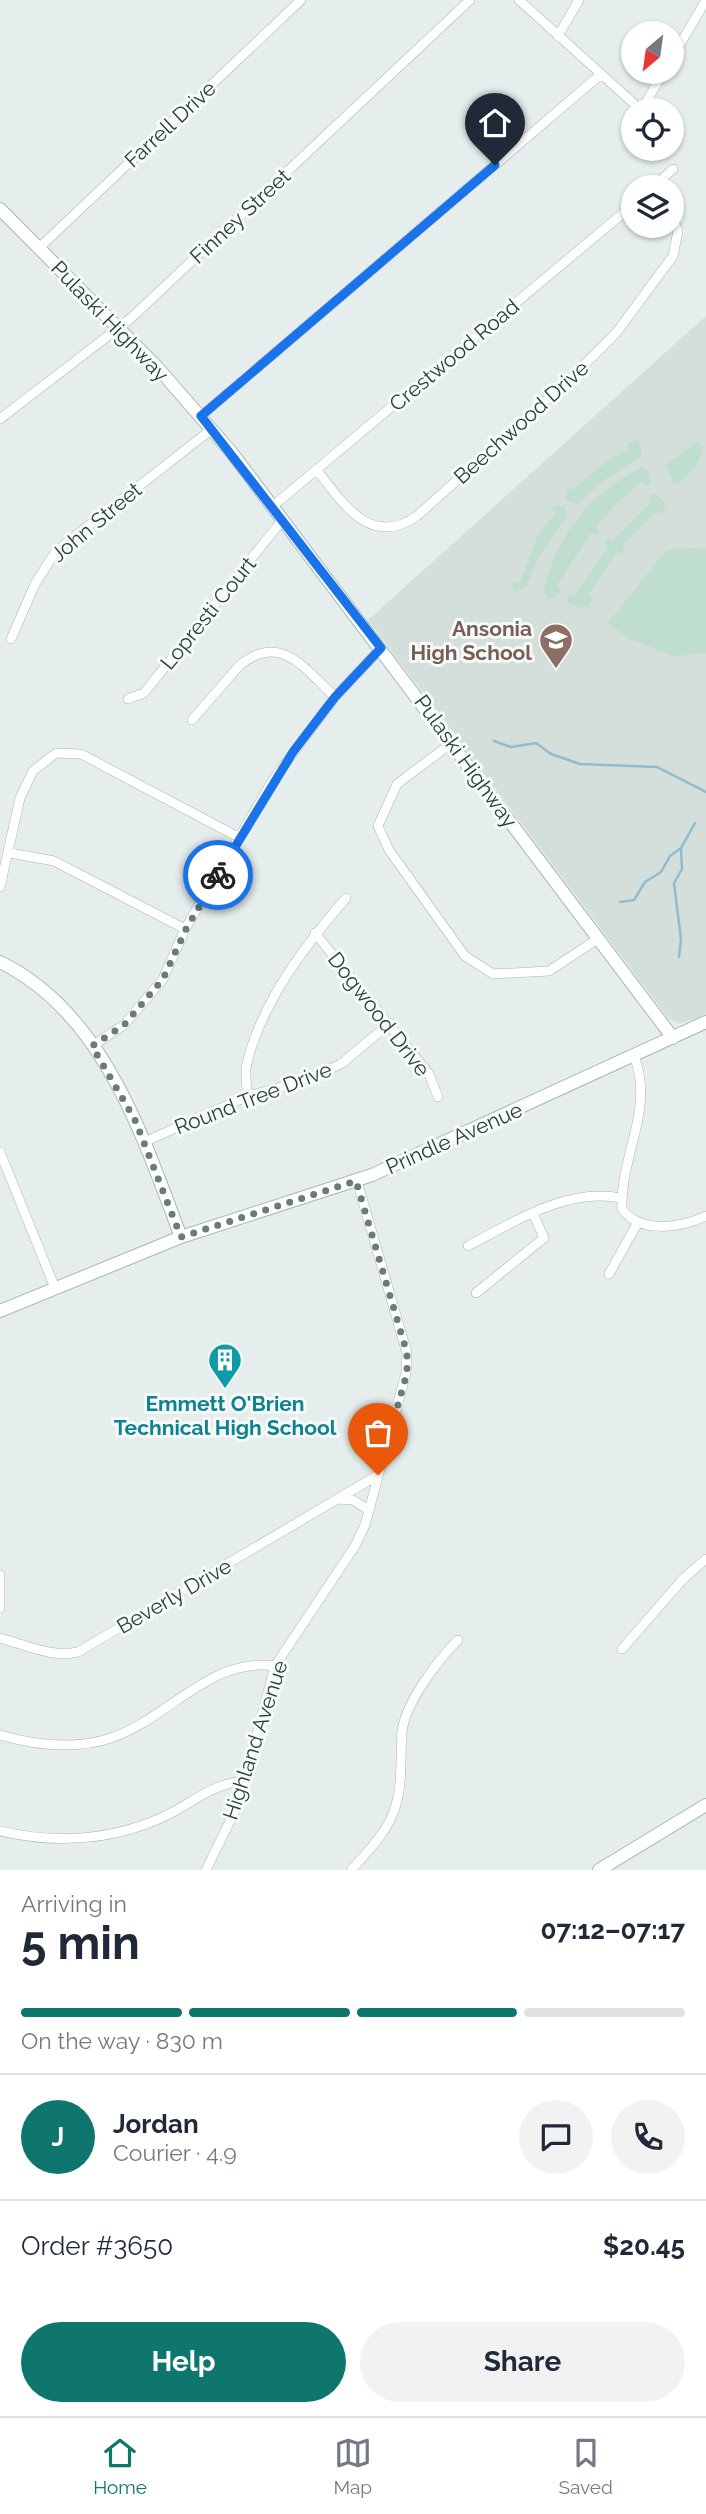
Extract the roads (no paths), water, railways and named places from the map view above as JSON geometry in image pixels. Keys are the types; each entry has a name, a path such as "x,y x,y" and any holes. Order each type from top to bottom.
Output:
{"main road":[{"name":"Pulaski Highway","path":"0,209 119,328 212,429 274,506 453,742 596,940 673,1038"},
{"path":"0,962 19,971 51,995 92,1046 123,1095 181,1237"},
{"name":"Prindle Avenue","path":"0,1311 181,1237 356,1181 706,1022"},
{"path":"598,1870 706,1805"}],"street":[{"name":"Farrell Drive","path":"38,248 301,0"},
{"name":"Finney Street","path":"0,419 119,328 470,0"},
{"path":"519,0 627,98"},
{"path":"558,36 579,0"},
{"path":"684,38 706,0"},
{"path":"201,416 600,75"},
{"path":"666,175 673,169"},
{"name":"Crestwood Road","path":"274,506 621,215"},
{"name":"Beechwood Drive","path":"317,470 349,511 364,521 393,528 417,516 602,349 673,256 677,238"},
{"name":"John Street","path":"10,639 35,584 56,551 212,429"},
{"name":"Lopresti Court","path":"128,699 144,693 284,519"},
{"path":"92,1046 124,1025 163,979 186,929 274,780 335,697 381,648"},
{"path":"192,720 239,666 248,658 269,650 296,660 335,697"},
{"path":"453,742 397,785 378,826 389,850 465,956 493,974 522,975 549,971 596,940"},
{"path":"0,887 10,853 20,798 33,771 56,753 81,754 240,838"},
{"path":"10,853 54,861 186,929"},
{"path":"248,1096 246,1066 262,1023 295,958 346,898"},
{"name":"Dogwood Drive","path":"315,933 429,1074 438,1097"},
{"name":"Round Tree Drive","path":"144,1142 248,1096 303,1081 341,1064 390,1023"},
{"path":"634,1056 642,1084 642,1111 621,1198 622,1209 638,1222 673,1226 706,1216"},
{"path":"0,1152 55,1289"},
{"name":"Highland Avenue","path":"206,1870 232,1819 275,1666 355,1546 369,1510 407,1373 407,1353 356,1181"},
{"path":"468,1246 548,1206 570,1200 621,1198"},
{"path":"476,1293 544,1238 533,1213"},
{"path":"609,1274 638,1222"},
{"name":"Beverly Drive","path":"0,1638 47,1652 78,1652 378,1475"},
{"path":"338,1499 353,1500 369,1510"},
{"path":"622,1649 683,1579 706,1559"},
{"path":"0,1575 0,1608"},
{"path":"351,1870 380,1837 395,1810 399,1795 402,1729 410,1708 438,1660 458,1640"},
{"path":"0,1735 28,1743 75,1745 112,1738 229,1669 257,1664 275,1666"},
{"path":"0,1831 47,1838 92,1838 140,1827 218,1786 244,1781"}],"waterway":[{"path":"494,741 511,747 536,743 551,754 580,764 657,767 706,792"},
{"path":"620,902 634,900 645,882 661,872 670,856 681,848 695,823"},
{"path":"679,957 681,939 674,883 682,869 681,848"}],"place":[{"name":"Ansonia High School","path":"556,670"},
{"name":"Emmett O'Brien Technical High School","path":"225,1390"}]}
